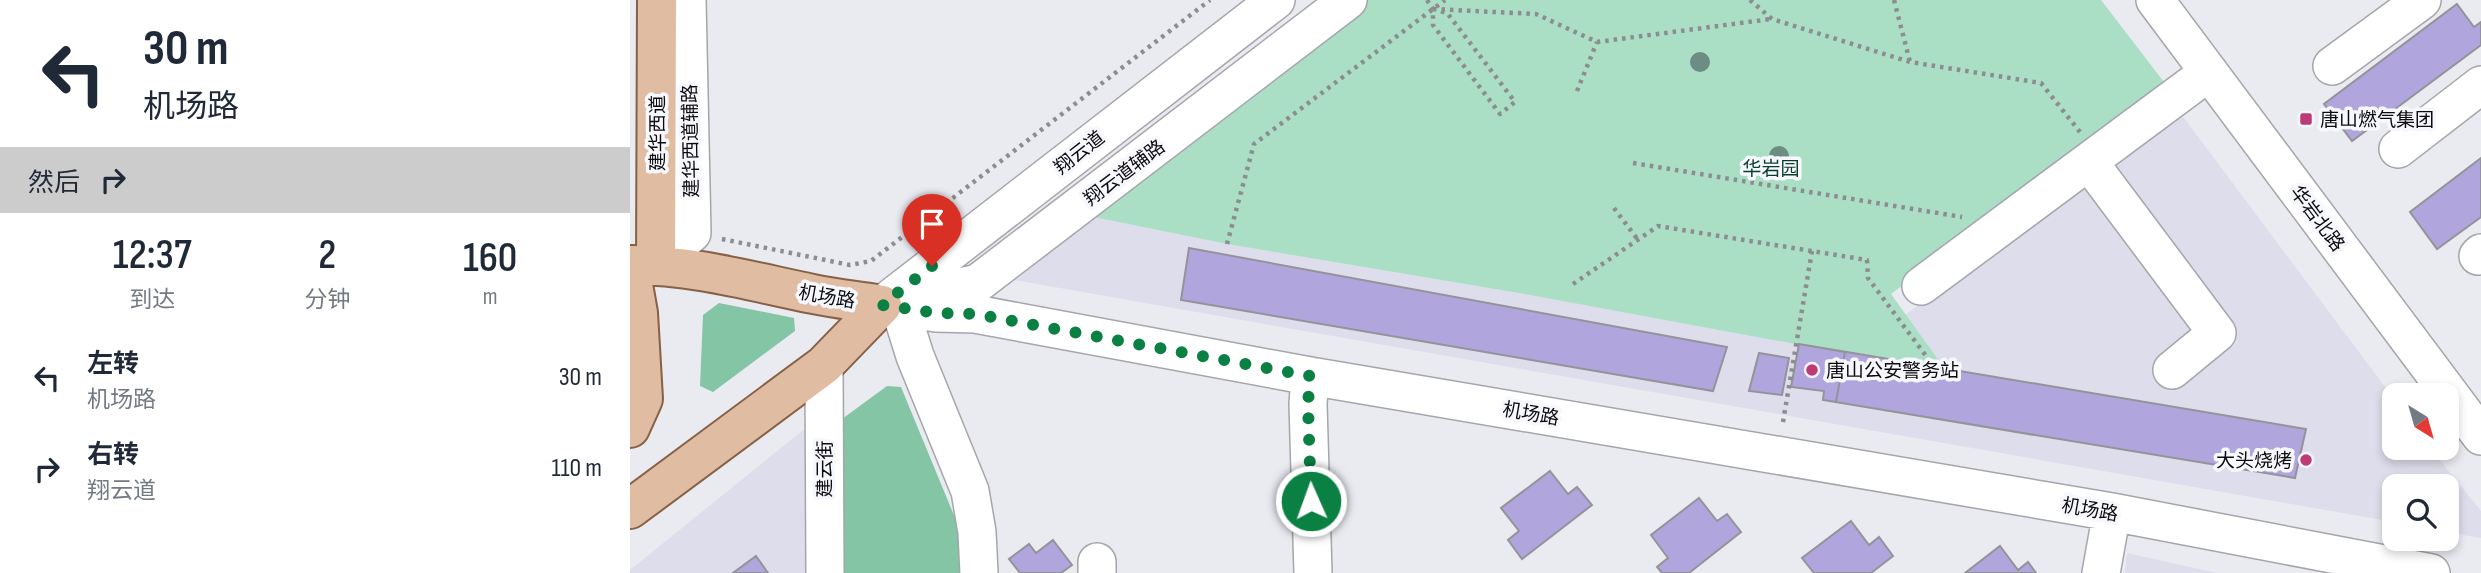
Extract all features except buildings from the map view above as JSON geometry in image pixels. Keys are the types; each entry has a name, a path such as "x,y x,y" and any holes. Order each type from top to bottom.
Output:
{"main road":[{"name":"建华西道","path":"630,0 630,107"},
{"name":"建华西道","path":"634,414 639,266 657,0"},
{"name":"机场路","path":"639,266 725,276 891,307"},
{"path":"638,313 659,293 679,281 725,276"},
{"path":"817,295 827,322 824,365"},
{"path":"630,509 824,365 891,307"}],"street":[{"name":"建华西道辅路","path":"639,266 692,233 687,0"},
{"name":"翔云道","path":"891,307 1276,0"},
{"name":"翔云道辅路","path":"891,307 978,284 1348,0"},
{"name":"华岩北路","path":"2155,0 2481,436"},
{"path":"2332,66 2422,0"},
{"path":"1921,286 2209,72"},
{"path":"2398,149 2481,85"},
{"path":"2094,158 2217,333 2172,370"},
{"name":"机场路","path":"891,307 975,314 1310,376 2112,512 2431,573"},
{"path":"891,307 915,356 970,491 977,532 979,573"},
{"name":"建云街","path":"824,365 825,573"},
{"path":"1310,376 1308,404 1314,573"},
{"path":"2101,573 2112,512"}],"path":[{"path":"712,236 850,265 871,261 1210,0"},
{"path":"1427,0 1433,9 1433,25 1500,114 1515,102 1448,13 1433,9"},
{"path":"1227,244 1254,144 1445,0"},
{"path":"1750,0 1772,19 1910,62 2041,83 2094,158"},
{"path":"1894,0 1910,62"},
{"path":"1433,9 1536,14 1597,42 1772,19"},
{"path":"1577,91 1597,42"},
{"path":"1633,163 2004,224"},
{"path":"1614,208 1638,240"},
{"path":"1573,284 1658,226 1867,260 1868,278 1932,364"},
{"path":"1783,422 1812,251"}],"shaded area":[{"path":"2181,114 2382,383 2382,460 2440,460 2451,474 2382,474 2382,520 1014,280 1013,258 1074,213 1227,244 1530,295 1946,371 1905,315"},
{"path":"807,427 809,573 630,573 630,570"},
{"path":"2459,484 2481,511 2481,538 2459,534"},
{"path":"2127,553 2217,573 2125,573"}],"green space":[{"name":"华岩园","path":"1356,0 2101,0 2167,86 1891,294 1947,372 1530,295 1227,244 1074,213"},
{"path":"719,303 794,318 795,331 713,392 700,386 703,315"},
{"path":"887,386 901,387 972,559 972,573 839,573 838,422"}],"place":[{"name":"唐山燃气集团","path":"2306,119"},
{"name":"唐山公安警务站","path":"1812,370"},
{"name":"大头烧烤","path":"2306,460"}],"route":[{"path":"932,266 882,305 936,313 975,314 1310,376 1308,404 1311,501"}]}
